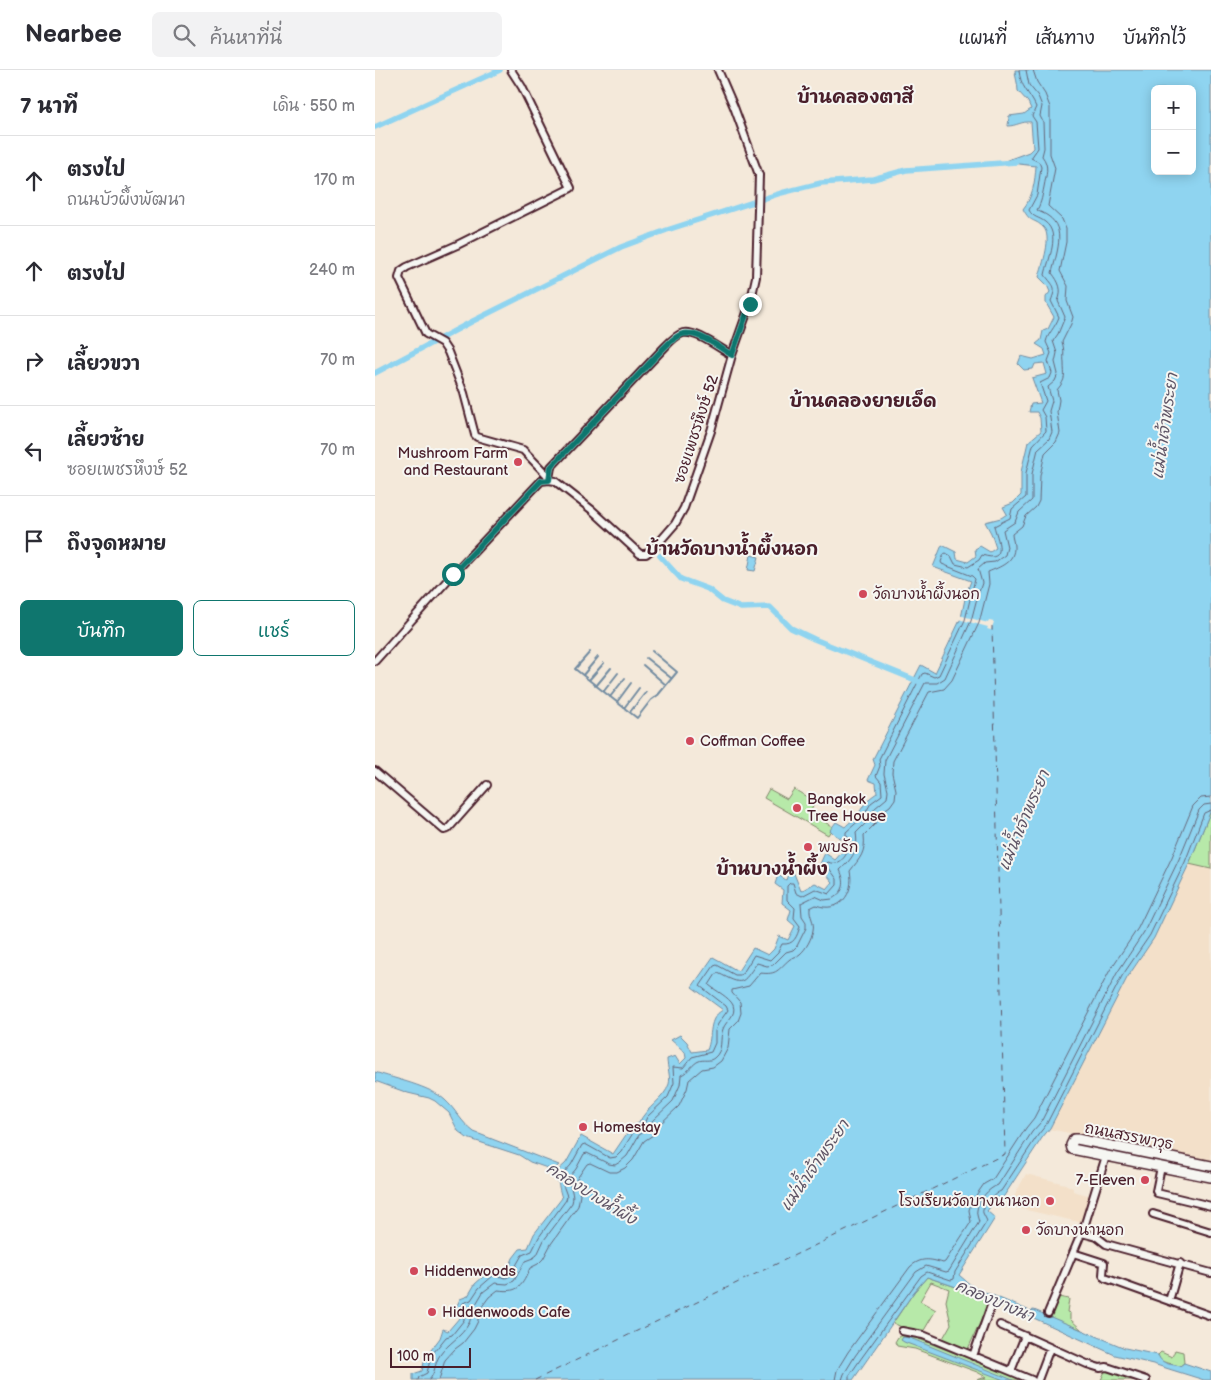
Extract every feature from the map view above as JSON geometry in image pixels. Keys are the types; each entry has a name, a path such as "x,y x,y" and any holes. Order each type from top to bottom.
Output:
{"street":[{"name":"ซอยเพชรหึงษ์ 52","path":"551,480 592,510 640,554 646,554 655,547 675,524 684,508 711,431 732,355 754,288 759,212 759,175 718,70"},
{"path":"512,71 522,87 571,188 401,271 399,278 426,334 442,343 448,352 464,393 475,435 523,450 551,480"},
{"path":"551,480 551,467 677,336 683,333 690,333 732,355"},
{"path":"375,660 541,481 551,480"},
{"path":"375,771 444,830 448,829 487,785"},
{"name":"ถนนสรรพาวุธ","path":"1211,1166 1074,1139 1071,1142 1072,1149 1211,1177"},
{"path":"1047,1313 1082,1233 1109,1156 1115,1147"},
{"path":"1161,1167 1157,1193 1211,1206"},
{"path":"1153,1214 1211,1232"},
{"path":"1082,1233 1097,1237 1106,1244 1211,1273"},
{"path":"1073,1253 1104,1264 1103,1276 1105,1278 1211,1316"},
{"path":"1169,1301 1180,1263"},
{"path":"973,1356 991,1303"},
{"path":"1000,1325 1100,1368 1107,1368 1146,1380"},
{"path":"902,1331 923,1335 1032,1380"},
{"path":"1011,1371 1025,1336"},
{"path":"1038,1380 1050,1348"}],"shaded area":[{"path":"1189,864 1211,869 1211,1161 1049,1129 1127,978 1154,938"},
{"name":"โรงเรียนวัดบางนานอก","path":"1026,1174 1065,1184 1073,1188 1073,1191 1091,1196 1083,1223 1009,1206"}],"green space":[{"name":"Bangkok Tree House","path":"769,789 787,799 794,789 815,802 810,813 833,827 828,835 764,798"},
{"path":"1211,810 1211,869 1189,864"},
{"path":"927,1277 991,1299 967,1351 942,1340 951,1324 946,1301 949,1289 931,1282 920,1301 936,1310 923,1332 912,1331 893,1323 914,1292"},
{"path":"1058,1297 1069,1299 1067,1312 1070,1313 1070,1319 1082,1330 1049,1317"},
{"path":"909,1335 1023,1380 977,1380 986,1377 915,1349 897,1346 895,1342 898,1337"},
{"path":"1175,1350 1183,1352 1184,1363 1180,1366 1160,1361 1158,1355 1161,1352 1172,1357"},
{"path":"1106,1369 1139,1380 1101,1380"}],"water":[{"path":"1015,70 1211,70 1211,810 1189,864 1154,938 1127,978 1050,1128 1002,1199 998,1197 987,1211 995,1218 959,1275 973,1287 1125,1348 1158,1355 1167,1364 1180,1366 1184,1363 1211,1372 1211,1380 1204,1380 1153,1364 1115,1355 994,1300 927,1277 914,1292 853,1380 413,1380 413,1374 422,1371 425,1358 440,1338 443,1329 448,1331 460,1317 455,1310 460,1299 468,1296 475,1284 493,1268 507,1273 513,1258 520,1249 528,1248 534,1234 562,1198 555,1173 566,1163 581,1136 613,1154 632,1126 639,1123 646,1112 667,1090 670,1078 667,1059 675,1056 680,1064 686,1058 685,1052 671,1040 680,1035 687,1042 692,1052 707,1050 712,1022 718,1013 723,1010 692,987 713,957 738,971 753,948 768,955 774,949 779,936 788,940 795,926 788,920 791,910 782,903 783,890 775,884 778,875 786,880 791,866 801,891 815,883 827,889 833,882 819,866 825,853 835,860 844,850 846,841 830,830 836,822 845,827 868,800 877,793 876,783 868,780 875,765 873,759 921,665 935,673 961,618 971,581 933,567 942,545 956,552 957,559 968,562 976,556 975,549 980,546 990,552 996,548 985,522 1001,518 1007,514 1003,507 1013,503 1021,495 1021,472 1028,442 1041,431 1040,418 1037,412 1029,412 1031,404 1041,403 1032,378 1047,374 1044,363 1035,364 1033,369 1024,370 1018,364 1021,356 1033,359 1046,355 1044,349 1036,344 1041,340 1043,331 1048,329 1054,317 1046,303 1046,297 1050,292 1047,285 1039,277 1046,251 1046,231 1040,224 1030,219 1023,209 1031,194 1036,166 1002,162 1029,152 1033,148 1031,122 1008,126 1009,116 1024,114 1031,109 1028,102 1018,91"},
{"path":"751,555 759,557 755,571 748,570"},
{"path":"375,1072 422,1087 439,1095 474,1132 559,1165 553,1170 530,1162 519,1155 467,1138 458,1131 449,1113 435,1101 375,1081"},
{"path":"903,1337 910,1338 1013,1380 1004,1380 904,1342 901,1340"}],"pier":[{"path":"959,615 988,623 989,621 994,622 991,630 987,629 988,627 958,619"}],"waterway":[{"path":"375,127 500,70"},
{"path":"375,373 473,321 621,247 667,230 781,193 821,183 873,179 906,170 1016,162"},
{"path":"660,556 681,579 708,589 723,601 741,608 770,607 791,628 920,682"},
{"path":"590,652 575,669 637,718 677,672 652,651"},
{"path":"583,675 598,657"},
{"path":"646,658 671,678"},
{"path":"589,680 604,663"},
{"path":"643,665 666,685"},
{"path":"596,686 611,668"},
{"path":"604,691 618,673"},
{"path":"610,697 625,678"},
{"path":"617,702 631,683"},
{"path":"624,708 639,688"},
{"path":"630,712 646,692"}],"ferry route":[{"path":"535,1380 1005,1154 992,626"}],"place":[{"name":"Mushroom Farm and Restaurant","path":"518,462"},
{"name":"วัดบางน้ำผึ้งนอก","path":"863,594"},
{"name":"Coffman Coffee","path":"690,741"},
{"name":"Bangkok Tree House","path":"797,808"},
{"name":"พบรัก","path":"808,847"},
{"name":"Homestay","path":"583,1127"},
{"name":"7-Eleven","path":"1145,1180"},
{"name":"โรงเรียนวัดบางนานอก","path":"1050,1201"},
{"name":"วัดบางนานอก","path":"1026,1230"},
{"name":"Hiddenwoods","path":"414,1271"},
{"name":"Hiddenwoods Cafe","path":"432,1312"}],"district":[{"name":"บ้านคลองตาสี","path":"855,97"},
{"name":"บ้านคลองยายเอ็ด","path":"863,401"},
{"name":"บ้านวัดบางน้ำผึ้งนอก","path":"732,549"},
{"name":"บ้านบางน้ำผึ้ง","path":"772,869"}],"route":[{"path":"453,574 541,481 549,480 551,467 677,336 683,333 690,333 732,355 750,304"}],"water label":[{"name":"แม่น้ำเจ้าพระยา","path":"1164,426"},
{"name":"แม่น้ำเจ้าพระยา","path":"1023,820"},
{"name":"แม่น้ำเจ้าพระยา","path":"814,1165"},
{"name":"คลองบางน้ำผึ้ง","path":"592,1193"},
{"name":"คลองบางนา","path":"995,1300"}]}
